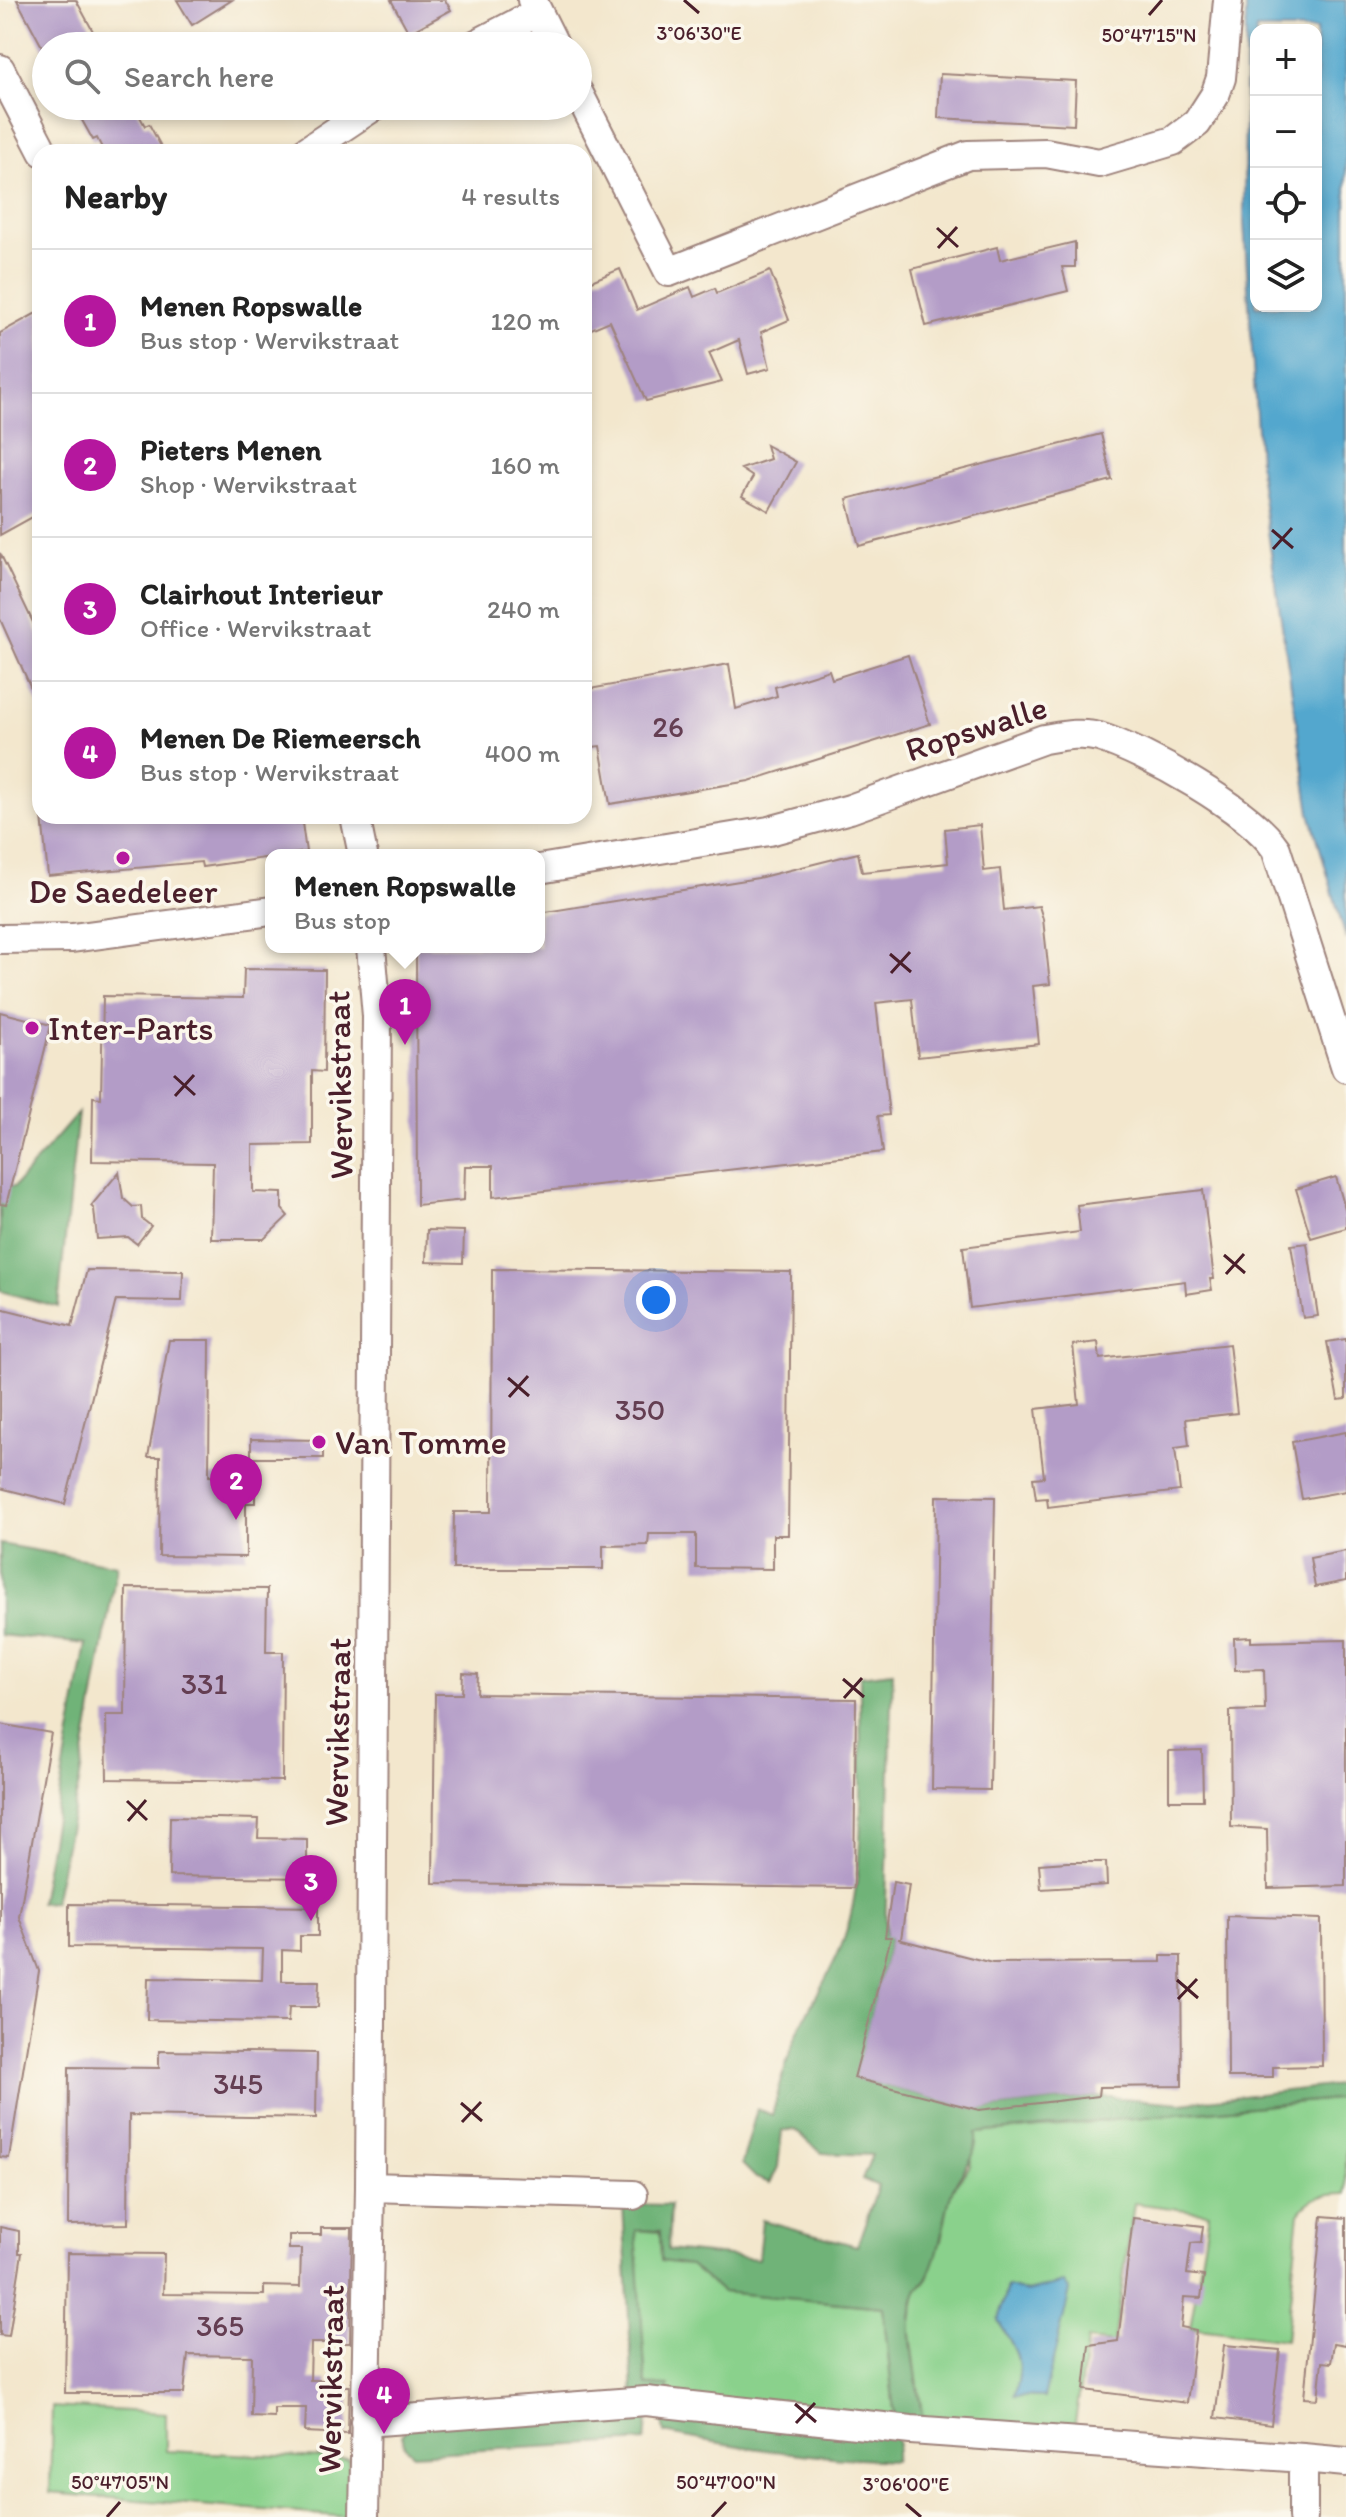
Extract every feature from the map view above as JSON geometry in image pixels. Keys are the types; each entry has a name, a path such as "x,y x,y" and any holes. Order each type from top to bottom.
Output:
{"street":[{"path":"592,120 669,272 968,155 1046,153 1099,163 1173,141 1197,123 1211,105 1221,78 1228,0"},
{"path":"495,32 535,6 548,32"},
{"path":"0,69 39,144"},
{"path":"317,144 353,120"},
{"name":"Ropswalle","path":"545,868 769,831 850,809 1044,739 1068,734 1097,736 1143,756 1236,811 1268,837 1276,849 1346,1068"},
{"path":"357,824 362,849"},
{"path":"0,939 72,938 265,912"},
{"name":"Wervikstraat","path":"364,2517 370,2187 377,1047 371,953"},
{"path":"370,2187 633,2195"},
{"path":"365,2422 646,2401 911,2430 1346,2462"},
{"path":"1303,2458 1303,2517"}],"green space":[{"path":"78,1113 58,1307 0,1291 0,1184 14,1187"},
{"path":"0,1544 117,1565 79,1783 54,1902 40,1903 86,1644 0,1635"},
{"path":"893,1672 885,1936 891,1937 855,2078 979,2110 1098,2096 1181,2103 1346,2084 1346,2098 976,2133 974,2151 951,2194 932,2267 913,2305 912,2355 923,2421 895,2420 883,2307 722,2292 690,2265 661,2261 660,2231 636,2230 646,2385 669,2386 668,2397 633,2395 623,2204 670,2205 668,2250 758,2259 762,2220 857,2246 878,2186 862,2179 872,2155 822,2153 795,2130 782,2131 778,2167 770,2183 756,2178 742,2164 757,2109 772,2115 798,2031 844,1939 852,1910 860,1845 860,1676"},
{"path":"1346,2098 1346,2194 1314,2199 1299,2213 1286,2340 1190,2328 1209,2213 1134,2203 1114,2343 1087,2340 1073,2437 923,2421 910,2327 916,2293 928,2278 941,2241 951,2190 970,2166 976,2133","holes":["1007,2287 1027,2292 1049,2289 1044,2397 1015,2396 1019,2375 1017,2357 998,2321"]},
{"path":"635,2230 660,2232 661,2260 690,2265 722,2292 883,2307 895,2420 668,2397 646,2385"},
{"path":"52,2407 166,2413 166,2451 349,2459 349,2517 50,2493"},
{"path":"660,2408 895,2436 898,2445 894,2461 807,2455 721,2443 664,2433"},
{"path":"648,2409 645,2441 413,2454 405,2447 402,2434 412,2424"}],"water":[{"path":"1246,0 1346,0 1346,939 1310,813 1260,478 1244,222"},
{"path":"1064,2283 1070,2291 1044,2397 1014,2396 1019,2366 1010,2340 998,2321 1007,2287 1027,2292"}],"building":[{"path":"17,0 76,0 93,32 34,32"},
{"path":"177,0 232,0 192,25"},
{"path":"391,0 445,0 451,10 408,32"},
{"path":"940,74 1076,81 1074,125 938,118"},
{"path":"82,120 142,120 145,126 149,124 160,144 100,144 97,138 93,140"},
{"path":"1075,242 1075,267 1062,267 1068,291 926,326 912,269 997,247 1000,260"},
{"path":"620,269 637,310 690,287 694,297 715,288 717,293 770,271 789,320 761,332 770,368 748,374 739,340 709,353 722,382 646,401 610,321 592,329 592,281"},
{"path":"32,315 32,517 0,535 0,333"},
{"path":"1101,434 1112,480 859,546 847,499"},
{"path":"766,445 796,462 769,511 742,496 753,477 741,469 770,459"},
{"path":"0,553 32,620 32,690 0,619"},
{"path":"908,655 930,724 749,781 610,804 600,746 592,747 592,689 729,664 736,709 777,696 775,687 829,670 832,679"},
{"path":"43,824 302,824 306,849 265,849 265,858 202,867 201,862 48,876"},
{"path":"980,825 984,871 1000,869 1004,910 1039,906 1050,984 1033,986 1039,1044 918,1057 912,999 876,1003 889,1115 878,1116 883,1152 493,1197 493,1166 465,1166 464,1200 417,1205 416,953 545,953 545,912 758,878 858,853 862,872 948,863 945,829"},
{"path":"244,969 325,970 324,1072 312,1071 312,1144 253,1145 253,1192 282,1193 282,1209 288,1216 264,1239 211,1239 213,1163 92,1161 93,1097 101,1098 103,996 243,998"},
{"path":"0,1012 51,1025 6,1205 0,1204"},
{"path":"119,1172 123,1198 133,1207 141,1206 142,1219 151,1226 137,1244 128,1237 97,1239 94,1209 91,1206"},
{"path":"1336,1177 1346,1212 1346,1228 1311,1238 1296,1189"},
{"path":"1203,1190 1214,1279 1210,1279 1212,1290 1186,1294 1185,1281 970,1308 963,1247 1080,1232 1077,1205"},
{"path":"427,1230 464,1231 463,1263 426,1262"},
{"path":"1307,1243 1318,1316 1303,1318 1291,1245"},
{"path":"492,1269 791,1272 788,1535 773,1535 773,1569 696,1568 696,1534 649,1534 648,1545 603,1546 603,1569 453,1569 454,1512 491,1512"},
{"path":"87,1270 183,1271 182,1301 116,1300 65,1504 0,1488 0,1308 72,1326"},
{"path":"1346,1339 1346,1399 1338,1400 1327,1342"},
{"path":"169,1340 210,1340 209,1476 255,1477 255,1503 246,1503 246,1557 159,1556 160,1457 148,1457"},
{"path":"1098,1342 1100,1359 1229,1344 1237,1413 1186,1419 1189,1446 1175,1448 1180,1491 1048,1507 1047,1498 1036,1499 1033,1478 1044,1477 1036,1409 1079,1404 1073,1345"},
{"path":"1346,1432 1346,1491 1302,1499 1292,1442"},
{"path":"251,1439 323,1440 323,1458 251,1458"},
{"path":"936,1496 995,1497 990,1790 932,1789"},
{"path":"1346,1551 1346,1581 1315,1587 1310,1558"},
{"path":"126,1588 267,1589 266,1652 283,1652 282,1781 107,1779 106,1715 125,1715"},
{"path":"1251,1637 1251,1642 1346,1640 1346,1886 1268,1888 1267,1829 1231,1827 1230,1711 1265,1710 1264,1669 1235,1670 1234,1638"},
{"path":"463,1673 478,1674 477,1694 856,1699 854,1888 433,1883 435,1694 462,1694"},
{"path":"0,1724 51,1733 19,1917 39,1971 9,2158 0,2157"},
{"path":"1202,1750 1203,1800 1169,1800 1169,1751"},
{"path":"170,1817 259,1819 258,1838 307,1839 307,1878 169,1876"},
{"path":"1106,1862 1107,1885 1041,1889 1039,1864"},
{"path":"893,1882 909,1885 901,1939 898,1939 992,1963 1161,1962 1161,1956 1181,1956 1182,2086 1099,2087 1098,2096 979,2110 854,2078 891,1937 885,1937"},
{"path":"69,1904 318,1907 318,1936 300,1936 300,1951 282,1950 282,1981 319,1981 318,2007 289,2007 288,2022 147,2020 148,1978 262,1980 263,1949 69,1947"},
{"path":"1227,1916 1321,1919 1322,2066 1273,2067 1273,2077 1228,2077"},
{"path":"159,2051 317,2053 316,2118 129,2115 128,2224 68,2225 69,2067 159,2068"},
{"path":"1322,2216 1346,2218 1346,2345 1334,2343 1331,2363 1322,2362 1318,2399 1304,2398"},
{"path":"1133,2218 1203,2226 1201,2242 1191,2243 1187,2274 1204,2276 1201,2298 1184,2297 1181,2327 1196,2330 1187,2403 1084,2390 1089,2345 1118,2341"},
{"path":"0,2227 19,2231 19,2253 22,2253 9,2336 0,2335"},
{"path":"321,2228 352,2228 350,2343 311,2343 310,2380 327,2380 327,2386 349,2386 348,2434 305,2432 306,2408 274,2408 274,2417 251,2416 252,2356 188,2355 184,2393 65,2393 67,2253 164,2254 163,2294 264,2295 264,2286 300,2287 301,2249 289,2249 289,2235 321,2235"},
{"path":"1224,2345 1280,2350 1271,2425 1215,2418"}],"place":[{"name":"De Saedeleer","path":"123,858"},
{"name":"Inter-Parts","path":"32,1028"},
{"name":"Menen Ropswalle","path":"405,1045"},
{"name":"Van Tomme","path":"319,1442"},
{"name":"Pieters Menen","path":"236,1520"},
{"name":"Clairhout Interieur","path":"311,1921"},
{"name":"Menen De Riemeersch","path":"384,2434"}]}
